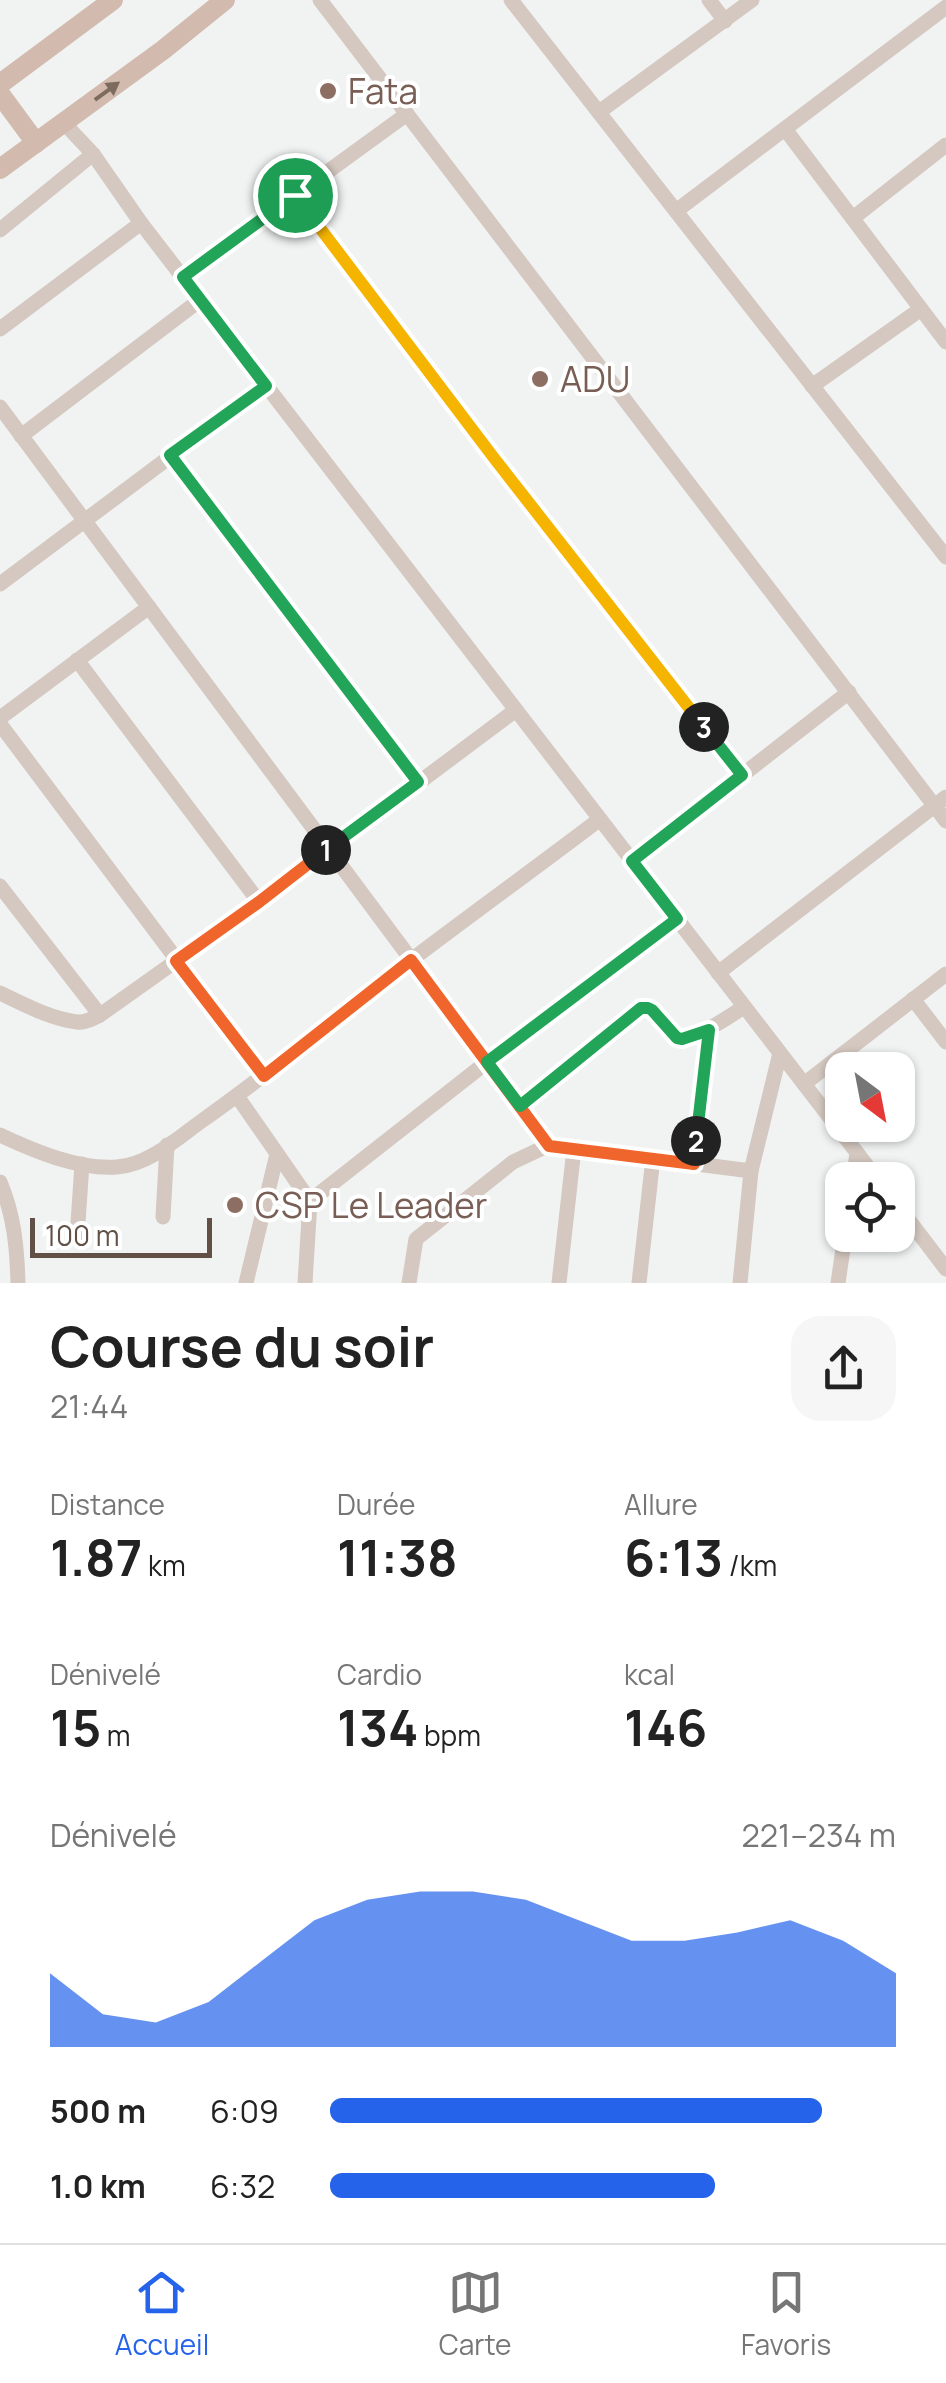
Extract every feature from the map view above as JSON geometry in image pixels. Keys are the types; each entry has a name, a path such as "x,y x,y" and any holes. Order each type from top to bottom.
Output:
{"main road":[{"path":"0,84 113,0"},
{"path":"0,170 226,0"},
{"path":"0,94 36,143"}],"street":[{"path":"320,0 849,692 940,801 946,821"},
{"path":"511,0 943,548"},
{"path":"709,0 725,20"},
{"path":"599,112 752,0"},
{"path":"676,212 946,7"},
{"path":"183,277 408,114"},
{"path":"64,123 93,154 200,300 863,1162"},
{"path":"785,130 946,342"},
{"path":"853,218 946,145"},
{"path":"0,230 93,154"},
{"path":"295,195 742,775"},
{"path":"0,329 141,222"},
{"path":"21,436 200,300"},
{"path":"812,386 922,309"},
{"path":"0,584 266,386"},
{"path":"0,407 549,1146"},
{"path":"170,455 418,782"},
{"path":"148,607 0,721 264,1076"},
{"path":"78,660 259,902"},
{"path":"632,861 849,692"},
{"path":"0,993 78,1022 100,1015 516,710"},
{"path":"718,973 940,801"},
{"path":"0,1135 82,1164 118,1167 140,1161 264,1076 600,819"},
{"path":"0,886 100,1015"},
{"path":"310,1201 677,919"},
{"path":"804,1084 946,974"},
{"path":"913,999 946,1042"},
{"path":"520,1106 641,1008 652,1010 682,1039 709,1030 744,1007"},
{"path":"694,1164 709,1030"},
{"path":"740,1283 751,1171 780,1053"},
{"path":"237,1096 310,1201 305,1283"},
{"path":"163,1217 167,1146"},
{"path":"409,1283 416,1239 512,1162 549,1146 751,1171"},
{"path":"559,1283 574,1148"},
{"path":"246,1283 278,1154"},
{"path":"856,1162 857,1154"},
{"path":"639,1283 654,1158"},
{"path":"77,1237 82,1164"},
{"path":"0,1182 12,1216 18,1283"},
{"path":"915,1228 946,1269"},
{"path":"838,1283 843,1252"}],"place":[{"name":"Fata","path":"328,91"},
{"name":"ADU","path":"540,379"},
{"name":"CSP Le Leader","path":"235,1205"}],"route":[{"path":"295,195 742,775 632,861 677,919 487,1062 520,1106 641,1008 652,1010 677,1038 709,1030 694,1164 549,1146 411,960 264,1076 176,961 418,782 170,455 266,386 183,277 295,195"}]}
